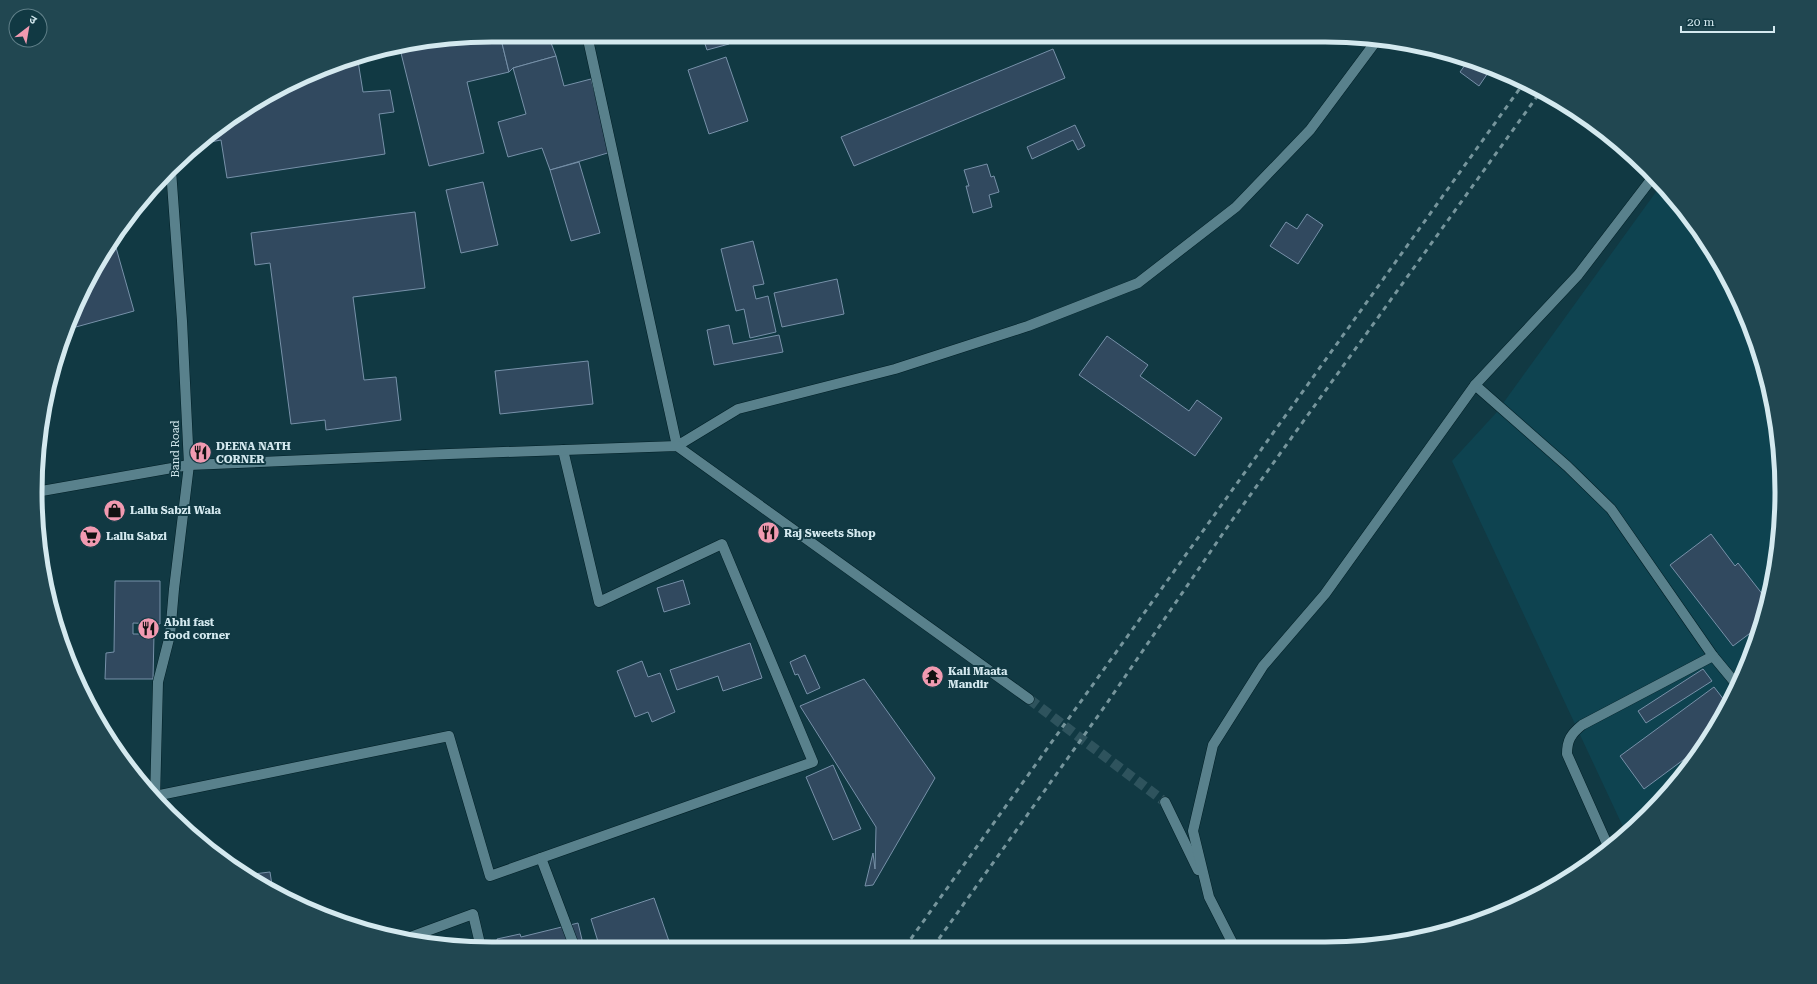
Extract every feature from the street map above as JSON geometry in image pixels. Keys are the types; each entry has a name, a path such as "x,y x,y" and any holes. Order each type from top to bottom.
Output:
{"street":[{"path":"589,42 677,446 1029,700"},
{"path":"42,491 189,465 677,446 738,409 895,369 1028,326 1138,283 1236,208 1310,130 1373,45"},
{"name":"Band Road","path":"155,790 158,682 170,635 189,465 182,321 171,177"},
{"path":"1209,897 1192,831 1213,744 1263,666 1325,594 1475,385 1578,275 1650,181"},
{"path":"1475,385 1567,466 1611,508 1713,656 1734,681"},
{"path":"161,797 449,736 490,876 813,762 722,544 599,602 563,450"},
{"path":"1607,843 1567,754 1567,743 1572,734 1582,726 1713,656"},
{"path":"1165,802 1190,853 1209,897 1232,942"},
{"path":"541,858 573,942"},
{"path":"416,935 473,914 479,942"}],"shaded area":[{"path":"1658,189 1682,218 1715,267 1729,293 1751,347 1760,376 1771,433 1775,492 1774,521 1771,551 1760,608 1741,664 1729,691 1715,717 1682,766 1663,789 1624,828 1452,461 1496,413"}],"building":[{"path":"502,42 509,72 467,82 484,153 429,166 401,52 463,43"},
{"path":"502,42 551,42 556,56 513,68 509,72"},
{"path":"704,42 729,42 729,44 707,50"},
{"path":"1053,49 1065,78 854,166 841,137"},
{"path":"556,56 564,86 591,79 611,152 550,170 542,148 508,157 498,122 526,114 513,68"},
{"path":"726,57 748,121 709,134 688,70"},
{"path":"358,63 363,92 390,90 394,112 379,114 385,154 227,178 221,140 209,142 242,118 293,88 320,76"},
{"path":"1465,65 1488,73 1479,86 1460,72"},
{"path":"1075,125 1085,146 1078,150 1073,140 1032,159 1027,147"},
{"path":"579,162 600,233 571,241 550,170"},
{"path":"987,164 991,177 994,176 999,192 989,195 992,207 973,213 966,186 969,186 964,170"},
{"path":"483,182 498,245 461,253 446,190"},
{"path":"415,212 425,288 353,297 364,380 396,377 401,420 326,430 325,420 291,424 270,263 255,265 251,233"},
{"path":"1307,214 1323,225 1298,264 1270,246 1286,222 1297,229"},
{"path":"753,241 764,284 753,286 756,299 768,296 776,332 750,338 744,309 736,311 721,249"},
{"path":"116,246 134,311 73,328 88,293"},
{"path":"837,279 844,314 782,327 774,293"},
{"path":"729,325 733,344 779,335 783,352 714,365 707,330"},
{"path":"1107,336 1148,365 1140,376 1189,411 1197,400 1222,418 1195,456 1079,375"},
{"path":"588,361 593,404 500,414 495,371"},
{"path":"1711,534 1735,566 1738,563 1763,595 1753,631 1733,646 1670,565"},
{"path":"683,580 690,604 664,612 657,588"},
{"path":"115,581 160,581 160,624 133,623 133,634 154,634 153,679 105,679 106,653 114,652"},
{"path":"750,643 762,678 723,691 718,676 677,690 670,670"},
{"path":"805,655 820,688 807,694 798,674 795,675 790,662"},
{"path":"642,661 648,677 660,673 675,712 652,722 648,712 635,717 617,671"},
{"path":"1703,669 1712,681 1646,723 1638,711"},
{"path":"864,679 935,778 873,885 865,886 873,853 875,869 876,827 800,706"},
{"path":"1714,687 1724,700 1715,717 1690,755 1644,789 1620,756"},
{"path":"833,765 861,829 833,840 806,777"},
{"path":"270,872 272,885 267,882 254,874"},
{"path":"654,898 669,942 598,942 591,919"},
{"path":"578,923 583,942 498,942 497,939 520,934 521,937"}],"tunnel":[{"path":"1029,699 1165,802"}],"railway":[{"path":"909,942 1521,87"},
{"path":"937,942 1105,706 1228,526 1538,95"}],"place":[{"name":"DEENA NATH CORNER","path":"200,452"},
{"name":"Lallu Sabzi Wala","path":"115,510"},
{"name":"Raj Sweets Shop","path":"768,533"},
{"name":"Lallu Sabzi","path":"90,536"},
{"name":"Abhi fast food corner","path":"149,628"},
{"name":"Kali Maata Mandir","path":"933,677"}]}
